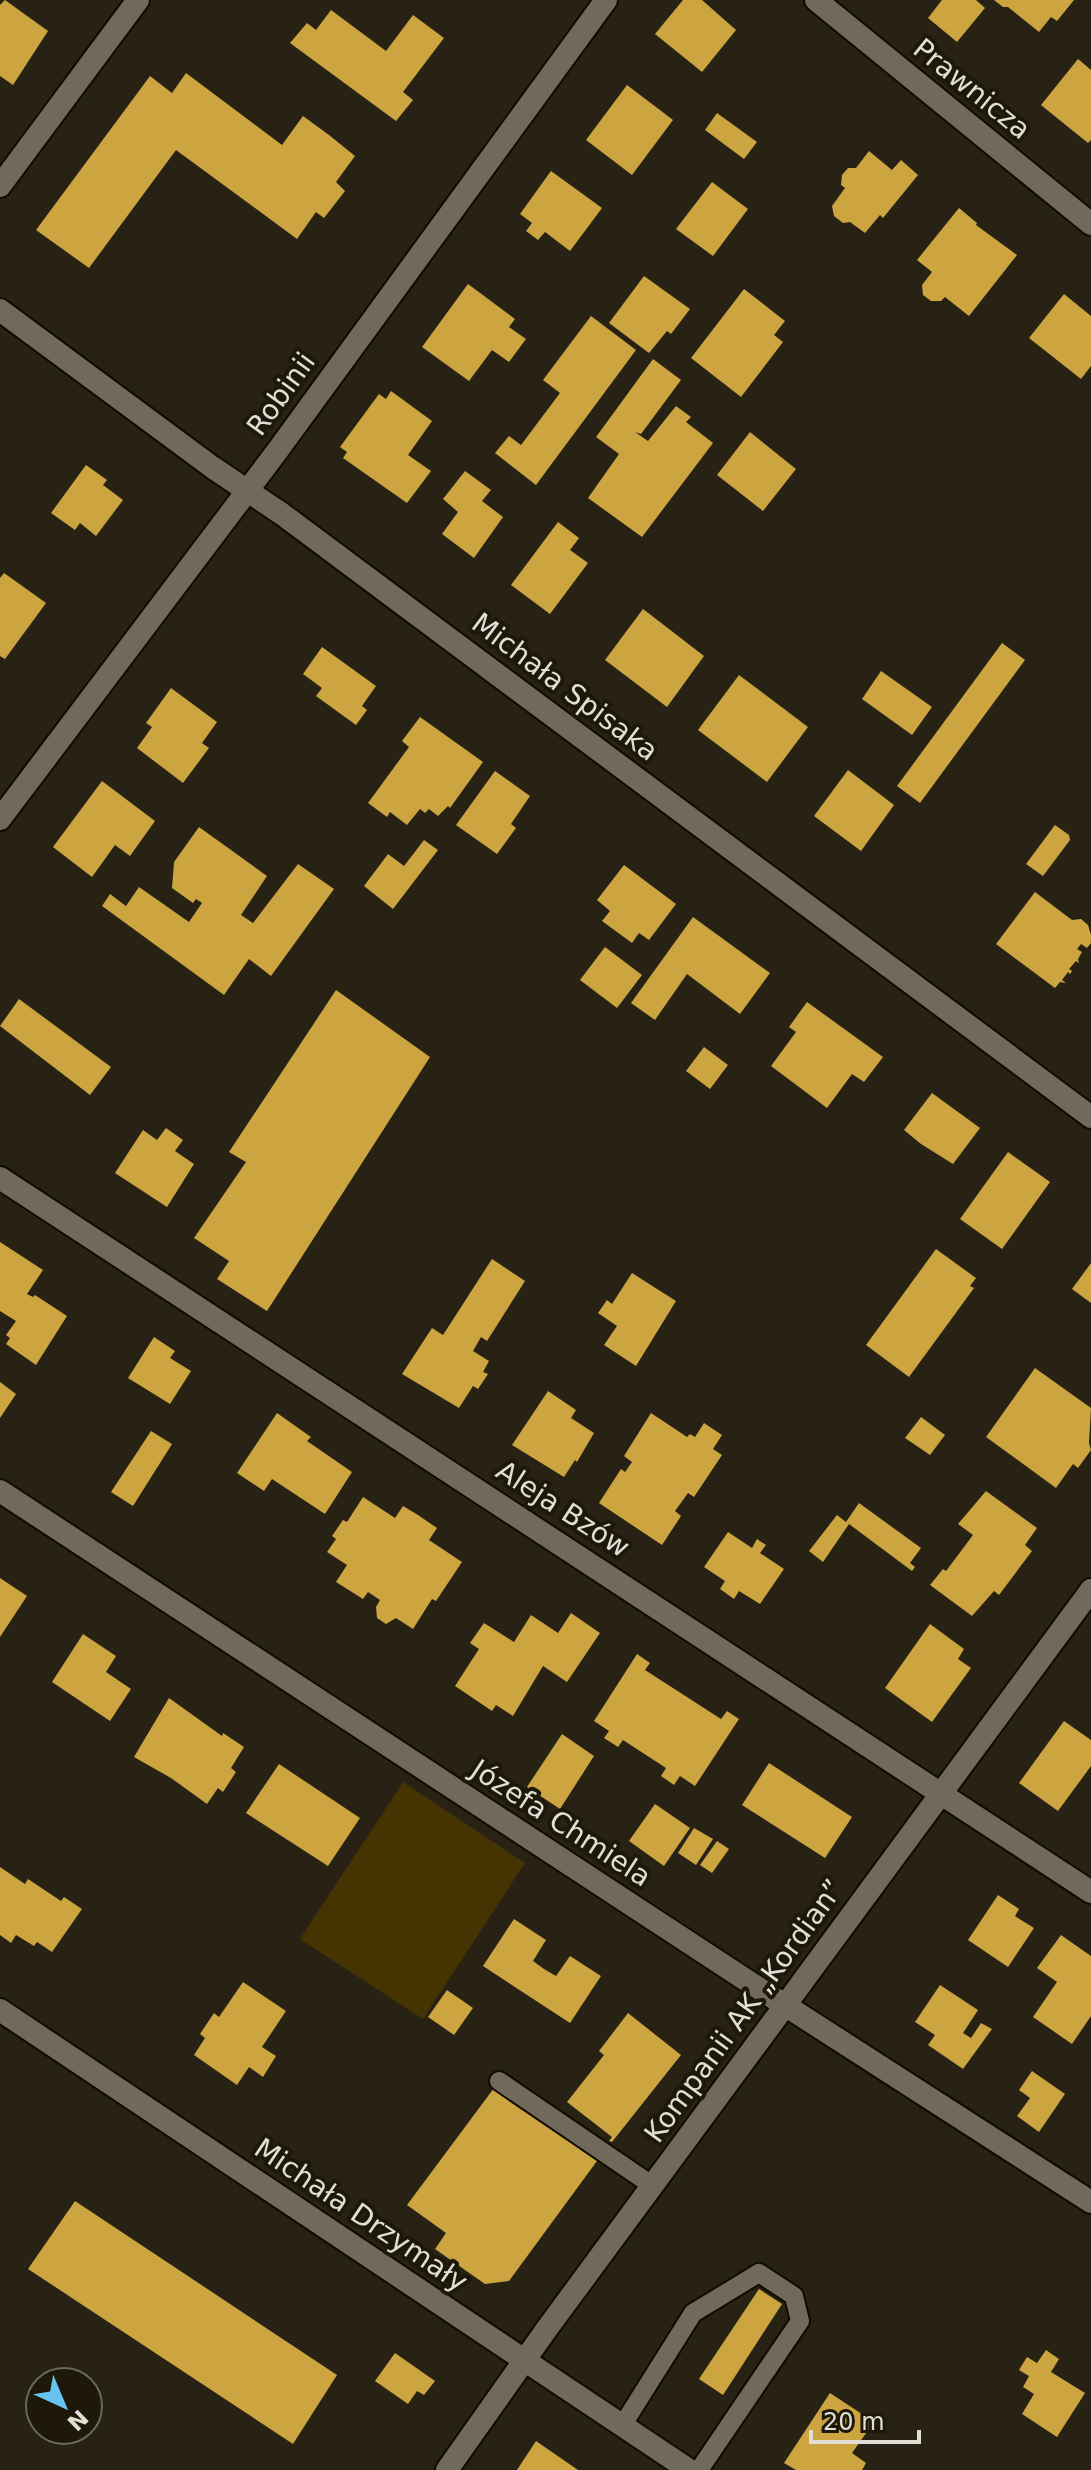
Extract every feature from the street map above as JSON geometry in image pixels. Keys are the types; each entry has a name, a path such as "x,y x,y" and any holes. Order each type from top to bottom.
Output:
{"street":[{"path":"0,186 138,0"},
{"name":"Robinii","path":"0,819 248,490 606,0"},
{"name":"Prawnicza","path":"816,0 1091,224"},
{"name":"Michała Spisaka","path":"0,310 248,490 1091,1117"},
{"name":"Aleja Bzów","path":"0,1178 1091,1892"},
{"name":"Józefa Chmiela","path":"0,1491 785,2006 1091,2202"},
{"name":"Kompanii AK „Kordian”","path":"447,2470 524,2360 1091,1590"},
{"name":"Michała Drzymały","path":"0,2010 689,2470"}],"lane":[{"path":"499,2081 653,2186"},
{"path":"622,2426 693,2313 759,2273 794,2296 800,2321 699,2470"}],"shaded area":[{"path":"403,1782 525,1863 423,2019 300,1939"}],"building":[{"path":"5,0 48,31 13,85 0,76 0,5"},
{"path":"683,0 702,0 736,30 702,72 655,34"},
{"path":"942,0 976,0 985,8 957,42 928,18"},
{"path":"994,0 1074,0 1057,21 1051,17 1039,32 1008,7"},
{"path":"331,10 386,51 413,15 444,38 403,92 413,100 396,121 290,43 307,23 316,30"},
{"path":"1078,59 1091,70 1091,140 1088,143 1041,105"},
{"path":"186,73 282,145 303,116 329,135 355,156 336,182 345,191 324,218 316,212 297,239 176,150 89,268 36,230 150,76 172,93"},
{"path":"627,85 673,120 632,175 586,140"},
{"path":"717,113 757,142 744,159 705,130"},
{"path":"869,151 892,170 901,160 918,175 883,218 880,215 865,233 850,222 843,223 834,216 832,206 845,188 841,185 842,175 848,168 856,168"},
{"path":"551,171 602,208 570,251 545,232 538,240 526,231 532,223 520,214"},
{"path":"712,182 748,209 713,256 676,229"},
{"path":"959,208 976,225 1017,255 969,316 945,297 941,301 931,301 923,295 922,285 932,272 917,260"},
{"path":"644,276 690,309 671,334 667,331 649,353 609,323"},
{"path":"468,284 515,319 509,327 526,339 509,362 492,350 469,381 422,347"},
{"path":"744,289 785,321 774,335 783,342 741,397 691,358"},
{"path":"1064,294 1091,316 1091,366 1081,379 1029,338"},
{"path":"591,316 636,350 536,485 495,453 509,436 521,445 560,393 543,380"},
{"path":"653,359 681,380 641,434 635,432 648,441 676,406 691,417 686,422 713,443 642,537 588,498 619,454 596,437"},
{"path":"391,391 432,421 408,455 431,471 407,503 343,458 347,452 340,447 379,394 386,399"},
{"path":"750,432 796,469 763,511 717,475"},
{"path":"86,465 107,480 103,485 123,500 96,536 80,523 75,530 51,513"},
{"path":"465,471 491,490 482,501 503,517 474,558 442,534 458,512 443,499"},
{"path":"558,522 579,538 570,550 588,563 550,614 511,585"},
{"path":"4,573 46,603 5,659 0,656 0,578"},
{"path":"643,609 704,656 667,707 605,660"},
{"path":"1002,643 1025,660 920,803 897,786"},
{"path":"322,647 376,686 362,706 367,710 356,725 316,696 322,688 303,674"},
{"path":"881,671 932,707 912,735 862,699"},
{"path":"739,675 808,727 767,782 698,730"},
{"path":"171,688 217,722 202,743 209,748 183,783 137,748 152,727 146,723"},
{"path":"420,717 483,762 450,808 448,806 438,816 429,809 425,813 420,809 407,825 390,812 387,817 368,803 409,747 402,741"},
{"path":"848,770 894,805 861,851 814,816"},
{"path":"495,771 530,796 511,824 516,828 497,854 456,825"},
{"path":"102,781 155,821 130,856 115,845 92,877 53,847"},
{"path":"1055,825 1069,835 1070,840 1043,876 1026,864"},
{"path":"199,827 267,876 241,915 253,923 298,864 334,889 271,976 249,959 224,995 102,906 110,894 126,906 139,887 189,922 202,903 196,899 193,903 172,888 174,862"},
{"path":"424,840 438,850 393,909 364,886 388,854 404,866"},
{"path":"624,865 676,904 649,940 639,933 632,943 602,921 610,911 597,900"},
{"path":"1035,892 1072,920 1081,919 1088,925 1091,935 1087,948 1081,944 1077,949 1082,952 1079,963 1076,961 1069,969 1072,971 1062,980 1066,983 1060,982 1055,988 996,944"},
{"path":"693,917 770,973 740,1014 687,974 655,1020 631,1003"},
{"path":"605,947 642,975 617,1008 580,980"},
{"path":"336,990 430,1057 267,1311 217,1279 229,1261 194,1238 246,1162 229,1152"},
{"path":"19,999 111,1067 90,1095 0,1026"},
{"path":"807,1002 883,1057 864,1082 852,1074 827,1108 771,1066 796,1032 789,1027"},
{"path":"704,1047 728,1065 710,1089 686,1071"},
{"path":"932,1093 980,1128 953,1164 904,1130"},
{"path":"166,1128 183,1140 175,1151 194,1164 167,1207 115,1173 143,1130 157,1140"},
{"path":"1008,1152 1050,1182 1002,1249 960,1219"},
{"path":"0,1242 43,1270 27,1294 35,1295 67,1316 36,1365 6,1344 10,1338 6,1335 16,1321 0,1311"},
{"path":"936,1249 976,1278 970,1286 974,1288 909,1377 866,1345"},
{"path":"492,1259 525,1281 487,1341 481,1337 473,1351 489,1361 483,1372 488,1374 478,1389 473,1386 459,1408 402,1374 432,1328 443,1335"},
{"path":"1091,1263 1091,1303 1072,1289"},
{"path":"632,1273 676,1301 636,1366 604,1345 617,1326 598,1313 607,1300 612,1304"},
{"path":"154,1337 175,1351 170,1358 191,1371 170,1404 128,1378"},
{"path":"1035,1368 1091,1408 1091,1450 1078,1468 1073,1464 1056,1488 986,1437"},
{"path":"0,1382 16,1394 0,1418"},
{"path":"548,1391 576,1410 571,1418 594,1433 564,1477 512,1445"},
{"path":"277,1413 311,1437 307,1441 352,1472 325,1514 272,1479 264,1491 237,1473"},
{"path":"651,1413 687,1437 690,1434 695,1437 704,1423 722,1435 713,1449 722,1455 694,1497 688,1493 675,1511 681,1516 662,1545 599,1503 621,1469 625,1472 632,1462 624,1456"},
{"path":"921,1417 945,1435 930,1455 905,1438"},
{"path":"151,1431 172,1444 133,1506 111,1492"},
{"path":"986,1491 1037,1528 1025,1545 1032,1551 999,1595 994,1591 972,1616 930,1585 943,1569 946,1571 973,1535 958,1524"},
{"path":"363,1497 395,1518 403,1506 418,1515 437,1528 429,1540 462,1562 413,1629 396,1618 386,1624 377,1618 376,1607 380,1600 368,1592 363,1599 336,1582 347,1565 327,1552 336,1539 332,1536 343,1520 347,1522"},
{"path":"859,1503 921,1548 910,1563 915,1567 912,1571 849,1524 823,1562 809,1551 837,1515 846,1522"},
{"path":"728,1532 752,1548 757,1539 766,1545 760,1553 784,1569 760,1604 739,1591 734,1599 720,1589 725,1581 704,1567"},
{"path":"0,1578 27,1596 0,1637"},
{"path":"571,1613 600,1633 567,1682 543,1666 513,1716 496,1705 492,1711 455,1686 479,1649 470,1643 484,1623 514,1642 531,1615 558,1633"},
{"path":"930,1624 964,1649 958,1659 971,1668 932,1722 885,1688"},
{"path":"83,1634 116,1656 106,1672 131,1689 110,1721 52,1682"},
{"path":"637,1654 650,1663 645,1670 721,1719 727,1711 739,1719 695,1786 680,1776 674,1785 661,1776 666,1768 623,1740 618,1747 604,1738 609,1731 594,1721"},
{"path":"169,1698 222,1736 223,1733 244,1747 231,1768 236,1772 223,1792 218,1788 207,1804 134,1757"},
{"path":"1064,1721 1091,1740 1091,1766 1058,1811 1019,1783"},
{"path":"562,1734 594,1756 560,1809 527,1787"},
{"path":"769,1763 852,1817 825,1858 742,1805"},
{"path":"279,1764 360,1818 328,1866 246,1813"},
{"path":"655,1804 690,1828 664,1866 629,1841"},
{"path":"694,1828 713,1839 696,1865 678,1853"},
{"path":"717,1841 729,1849 712,1873 700,1865"},
{"path":"0,1867 25,1884 28,1879 61,1901 64,1897 82,1909 52,1952 37,1942 34,1946 16,1935 11,1943 0,1935"},
{"path":"998,1895 1019,1909 1015,1916 1034,1928 1008,1967 968,1940"},
{"path":"514,1919 546,1940 533,1961 544,1969 556,1976 570,1956 601,1976 570,2023 483,1966"},
{"path":"1061,1935 1091,1956 1091,2016 1072,2044 1033,2017 1057,1982 1037,1968"},
{"path":"243,1982 286,2011 262,2047 276,2056 263,2077 249,2067 237,2085 194,2055 205,2038 200,2034 214,2013 219,2017"},
{"path":"940,1985 978,2010 963,2033 971,2038 981,2023 992,2029 963,2069 928,2045 935,2035 915,2022"},
{"path":"447,1990 473,2008 454,2035 428,2017"},
{"path":"628,2013 681,2055 612,2142 609,2141 612,2137 567,2102 604,2055 599,2051"},
{"path":"1032,2071 1065,2094 1039,2132 1017,2116 1030,2098 1019,2090"},
{"path":"494,2088 597,2161 509,2281 485,2284 435,2249 446,2233 407,2205"},
{"path":"75,2201 337,2375 293,2444 28,2269"},
{"path":"759,2289 782,2304 723,2395 699,2379"},
{"path":"1046,2350 1059,2359 1051,2372 1085,2393 1057,2437 1022,2414 1034,2394 1023,2387 1029,2376 1019,2370 1027,2357 1037,2363"},
{"path":"395,2353 435,2381 424,2395 417,2391 408,2404 375,2381"},
{"path":"830,2393 874,2422 852,2453 866,2463 862,2470 796,2470 784,2463"},
{"path":"536,2441 578,2470 517,2470"}]}
